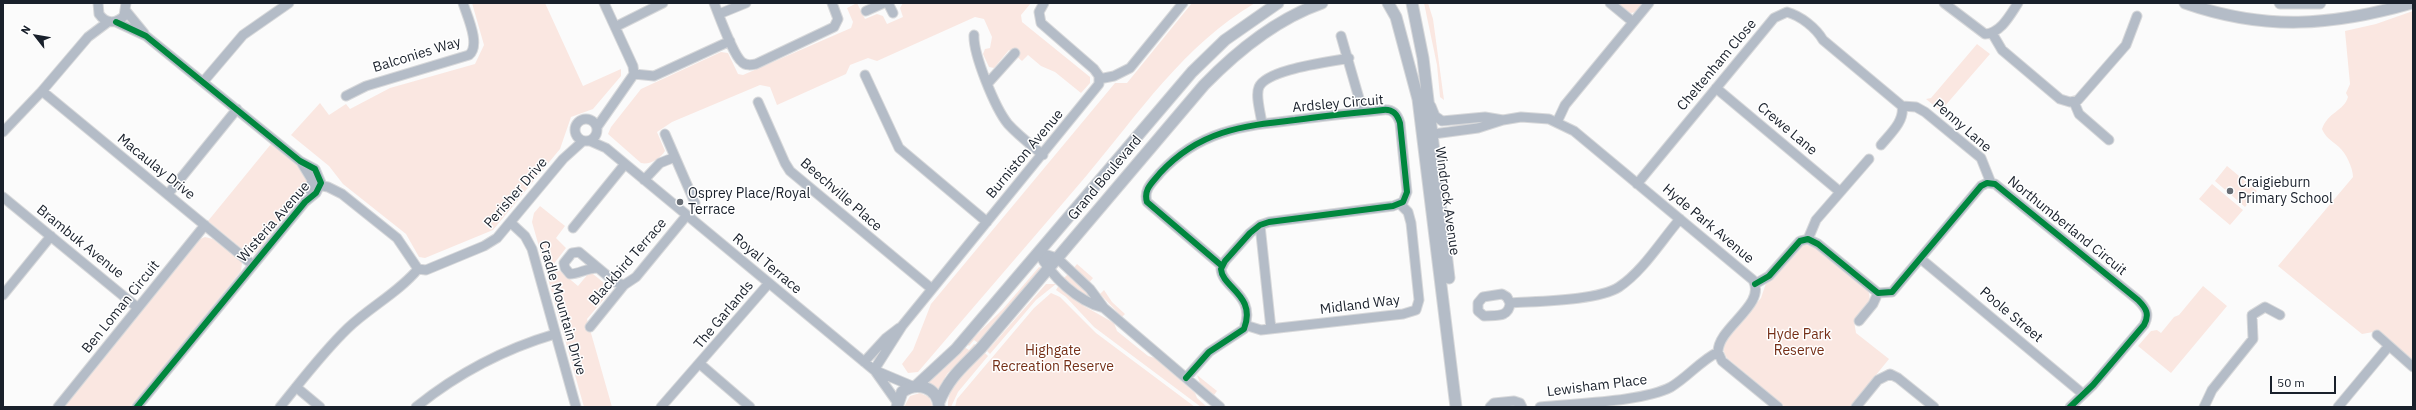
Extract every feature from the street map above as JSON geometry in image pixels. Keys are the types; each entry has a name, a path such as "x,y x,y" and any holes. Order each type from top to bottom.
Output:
{"street":[{"path":"203,82 243,35 289,3"},
{"name":"Balconies Way","path":"346,96 366,86 469,56 474,50 474,41 463,3"},
{"path":"604,3 633,66 634,74 610,106 597,130 587,141 575,133 578,123 610,106"},
{"path":"615,27 663,3"},
{"path":"714,3 730,41 743,63 756,64 834,28 838,19 832,3"},
{"path":"719,14 746,3"},
{"path":"866,11 884,3"},
{"path":"888,3 893,13"},
{"path":"1044,3 1039,12 1041,23 1094,69 1100,79 1114,76 1130,68 1183,3"},
{"name":"Grand Boulevard","path":"897,405 902,392 914,386 956,349 1192,72 1230,35 1278,3"},
{"name":"Grand Boulevard","path":"939,405 946,385 957,371 981,348 1223,65 1248,44 1278,24 1322,3"},
{"name":"Windrock Avenue","path":"1388,3 1396,17 1428,135 1464,407"},
{"name":"Windrock Avenue","path":"1412,3 1420,37 1428,98 1428,135 1456,407"},
{"path":"1610,3 1633,22"},
{"path":"1557,122 1565,105 1649,3"},
{"path":"1944,3 1980,31 1992,34 2002,50 2065,102 2074,102 2078,100 2126,45 2137,16"},
{"path":"1992,34 2004,23 2018,3"},
{"path":"2186,3 2241,18 2294,22 2346,19 2412,3"},
{"path":"2280,3 2320,3"},
{"path":"88,38 98,6"},
{"name":"Wisteria Avenue","path":"98,6 112,22 146,36"},
{"path":"4,129 42,91 88,38 112,22 126,7"},
{"name":"Wisteria Avenue","path":"126,7 146,36 300,161 316,185 316,193 305,202 137,407"},
{"name":"Cheltenham Close","path":"1637,184 1774,18 1786,7 1819,33 1823,40 1902,106"},
{"path":"974,35 975,53 1007,123 1043,155"},
{"path":"1341,36 1363,112"},
{"path":"634,74 654,76 730,41"},
{"path":"988,83 1015,54"},
{"path":"1262,124 1258,90 1262,83 1288,70 1348,58"},
{"path":"865,75 899,148 987,222"},
{"name":"Burniston Avenue","path":"874,370 902,326 1094,94 1100,79"},
{"name":"Crewe Lane","path":"1716,88 1839,191"},
{"name":"Macaulay Drive","path":"42,91 253,265"},
{"name":"Hyde Park Avenue","path":"1428,98 1435,116 1442,121 1486,117 1502,120"},
{"name":"Beechville Place","path":"758,102 790,171 932,289"},
{"path":"2074,102 2080,114 2109,140"},
{"path":"1881,145 1899,122 1903,112 1902,106"},
{"name":"Penny Lane","path":"1902,106 1916,107 1925,112 1981,158 1991,183"},
{"path":"168,194 237,109"},
{"name":"Ardsley Circuit","path":"1245,324 1243,300 1222,276 1222,266 1151,206 1146,197 1146,190 1166,167 1194,145 1236,127 1363,112 1387,110 1394,112 1399,119 1407,192 1405,199 1400,204"},
{"name":"Hyde Park Avenue","path":"1428,135 1478,128 1502,120 1532,117 1557,122 1574,131 1680,219 1755,284 1754,298 1721,339 1718,352"},
{"path":"588,119 593,122 597,130"},
{"name":"Royal Terrace","path":"597,130 606,148"},
{"name":"Perisher Drive","path":"563,159 575,133"},
{"path":"665,134 695,203"},
{"name":"Royal Terrace","path":"587,141 606,148 874,370 914,386"},
{"name":"Perisher Drive","path":"418,268 431,269 484,246 497,238 563,159 587,141"},
{"path":"644,180 660,163 675,157"},
{"path":"1808,239 1816,220 1839,191 1869,159"},
{"path":"573,228 625,164"},
{"name":"Northumberland Circuit","path":"1878,293 1892,292 1981,186 1991,183 2005,191 2138,300 2148,315 2144,325 2070,407"},
{"path":"280,407 324,352 382,299 405,283 418,268 393,234 342,194 316,185"},
{"name":"Brambuk Avenue","path":"3,198 138,308"},
{"path":"1222,266 1241,243 1260,225 1276,219 1400,204"},
{"name":"Midland Way","path":"1245,324 1256,329 1271,329 1403,314 1416,310 1419,300 1411,223 1408,212 1400,204"},
{"name":"Blackbird Terrace","path":"590,327 624,285 636,277 687,215"},
{"path":"1510,303 1600,294 1618,287 1639,268 1680,219"},
{"name":"Cradle Mountain Drive","path":"511,222 525,236 532,249 576,407"},
{"name":"Ben Loman Circuit","path":"58,407 205,225"},
{"path":"1260,225 1271,329"},
{"path":"3,294 50,236"},
{"path":"1755,284 1769,276 1800,241 1808,239 1818,244 1878,293 1873,304 1859,321"},
{"path":"1038,252 1057,258 1090,289 1104,308 1220,407"},
{"path":"1038,252 1048,269 1084,300 1104,308"},
{"name":"Poole Street","path":"1921,259 2083,394"},
{"path":"597,268 615,282 624,285"},
{"name":"The Garlands","path":"661,407 700,364 768,283"},
{"path":"2204,407 2212,390 2253,339 2252,315 2265,308 2280,315"},
{"path":"1186,378 1209,352 1241,332 1245,324"},
{"name":"Burniston Avenue","path":"864,362 886,338 902,326"},
{"path":"416,407 480,364 522,344 555,334"},
{"path":"2377,335 2388,347 2413,367"},
{"path":"2338,407 2388,347"},
{"path":"1718,352 1722,361 1778,407"},
{"name":"Lewisham Place","path":"1540,407 1654,393 1677,383 1707,357 1718,352"},
{"name":"The Garlands","path":"700,364 750,407"},
{"name":"Royal Terrace","path":"874,370 897,405"},
{"path":"1856,407 1878,380 1890,374 1898,378 1934,407"},
{"path":"914,386 928,388 933,392 939,405"},
{"path":"296,387 320,407"},
{"path":"1490,407 1494,403 1514,401 1520,402 1522,407"}],"green space":[{"path":"472,3 545,3 583,86 621,69 621,76 593,109 571,117 560,149 493,230 425,258 419,257 406,234 343,184 329,166 291,135 320,103 329,115 346,104 350,109 390,88 475,64 484,45"},
{"path":"857,3 865,19 877,14 883,16 887,24 903,17 900,8 903,3 1031,3 1021,15 1022,22 1090,77 1090,83 1081,93 1055,72 1041,66 1028,55 1022,61 1009,50 994,68 989,67 983,54 985,49 990,48 992,37 984,19 975,17 877,61 868,58 850,65 846,74 777,105 770,87 760,85 672,122 657,132 665,151 658,159 648,163 641,163 608,134 611,127 641,89 721,52 728,53 738,74 743,75 851,28 853,22 847,8"},
{"path":"1192,3 1255,3 1206,39 1184,60 1144,104 1087,175 918,372 908,373 902,364 913,350 931,304 1115,83 1127,83"},
{"path":"1424,3 1428,3 1433,19 1444,100 1440,97 1437,65"},
{"path":"1615,3 1644,3 1636,12 1631,13"},
{"path":"2413,11 2413,360 2379,331 2362,334 2278,266 2353,177 2347,157 2339,147 2327,137 2322,129 2328,119 2343,106 2348,97 2346,93 2350,84 2345,31 2376,24"},
{"path":"1977,44 1990,54 1944,107 1943,113 1926,99 1931,98"},
{"path":"271,144 302,169 308,179 306,191 259,249 254,254 248,254 208,221"},
{"path":"2227,166 2257,191 2245,207 2215,181"},
{"path":"2212,184 2243,210 2230,225 2199,199"},
{"path":"540,206 565,226 556,238 566,248 553,265 578,286 588,274 593,274 609,287 609,293 587,319 612,407 584,407 532,222 534,213"},
{"path":"205,237 213,239 240,260 242,263 241,271 132,407 64,407 198,240"},
{"name":"Hyde Park Reserve","path":"1805,244 1816,248 1868,291 1868,303 1854,321 1856,333 1889,359 1850,407 1785,407 1727,358 1724,351 1723,345 1725,340 1761,298 1766,283 1800,247"},
{"path":"1077,264 1093,278 1088,284 1072,270"},
{"path":"1039,267 1042,268 978,343 974,340 969,346 967,344 1003,309"},
{"path":"1068,274 1096,300 1088,298 1064,278"},
{"path":"1046,284 1056,284 1036,300 990,354 987,351"},
{"path":"1059,285 1084,306 1114,323 1117,331 1148,356 1155,358 1195,393 1197,398 1207,407 1201,407 1094,327 1066,297 1056,290"},
{"path":"2203,286 2227,306 2171,373 2138,346 2151,331 2157,330 2161,333 2174,317 2179,315"},
{"path":"1104,290 1112,302 1125,314 1122,317 1100,294"},
{"name":"Highgate Recreation Reserve","path":"1051,293 1060,297 1096,333 1195,407 955,407 957,399 1034,308"},
{"path":"974,344 976,345 947,374 937,392 925,385 951,362 964,347 969,350"},
{"path":"985,353 988,356 958,392 951,407 948,407 951,390 955,383"},
{"path":"1197,375 1217,391 1214,395 1200,383"},
{"path":"920,393 929,397 933,407 904,407 910,396"}],"cycle path":[{"path":"116,22 146,36 300,161 315,169 321,183 316,193 305,202 137,407"},
{"path":"1186,378 1209,352 1244,329 1247,317 1243,300 1227,282 1221,269 1225,261 1250,233 1260,225 1269,222 1393,206 1403,202 1407,192 1400,123 1396,114 1389,110 1383,110 1275,122 1239,128 1206,139 1175,159 1149,186 1146,193 1147,202 1222,266"},
{"path":"1755,284 1769,276 1800,241 1808,239 1818,244 1878,293 1892,292 1981,186 1987,183 1995,184 2138,300 2146,311 2147,318 2144,325 2093,385 2070,407"}],"place":[{"name":"Craigieburn Primary School","path":"2230,191"},
{"name":"Osprey Place/Royal Terrace","path":"680,202"}]}
